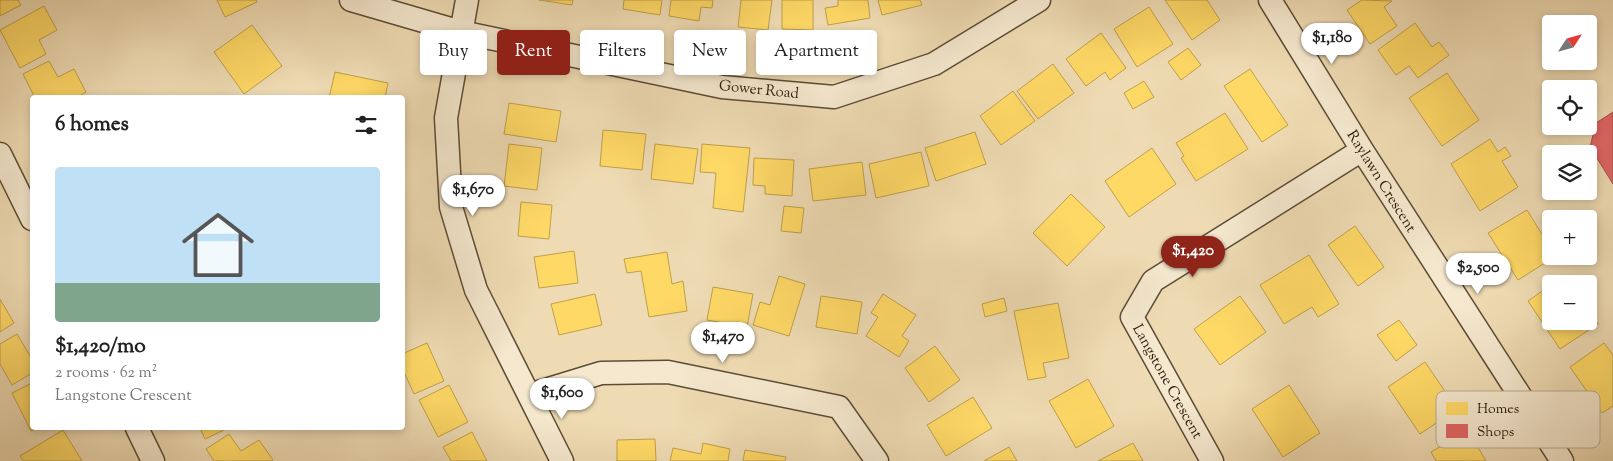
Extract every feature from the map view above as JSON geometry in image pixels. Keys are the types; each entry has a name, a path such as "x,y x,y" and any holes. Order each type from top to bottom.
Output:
{"street":[{"name":"Gower Road","path":"351,0 454,30"},
{"path":"461,30 467,0"},
{"name":"Gower Road","path":"487,37 722,87 834,97 934,64 1039,0"},
{"name":"Raylawn Crescent","path":"1270,0 1362,150 1517,391"},
{"path":"454,75 446,118 451,207 476,290 562,461"},
{"name":"Langstone Crescent","path":"1212,461 1132,317 1153,281 1362,150"},
{"path":"0,154 30,215"},
{"path":"529,395 602,373 668,372 839,407 878,461"},
{"path":"138,430 154,461"},
{"name":"Raylawn Crescent","path":"1554,448 1562,461"}],"building: Homes":[{"path":"0,0 18,0 21,5 0,16"},
{"path":"217,0 256,0 257,2 225,17"},
{"path":"539,0 573,0 572,5"},
{"path":"624,0 662,0 660,15 623,9"},
{"path":"671,0 713,0 712,8 701,7 699,21 669,16"},
{"path":"741,0 772,0 768,30 738,27"},
{"path":"782,0 813,0 813,30 782,29"},
{"path":"838,0 868,0 870,18 828,25 825,8 838,6"},
{"path":"878,0 920,0 922,5 882,15"},
{"path":"1165,0 1207,0 1220,20 1192,40"},
{"path":"1362,0 1392,1 1384,7 1397,26 1370,44 1347,10"},
{"path":"44,6 57,30 39,40 46,54 20,68 0,30"},
{"path":"1149,7 1173,44 1137,67 1114,29"},
{"path":"1415,23 1432,47 1439,42 1449,55 1418,78 1409,66 1396,75 1378,50"},
{"path":"252,25 282,66 244,94 214,52"},
{"path":"1101,33 1126,68 1110,80 1105,72 1086,86 1066,59"},
{"path":"1188,48 1201,65 1181,80 1168,62"},
{"path":"49,61 58,77 74,69 86,92 81,95 34,95 23,74"},
{"path":"1053,64 1074,93 1038,119 1017,91"},
{"path":"1250,69 1288,125 1262,142 1224,86"},
{"path":"335,72 388,83 386,95 330,95"},
{"path":"1447,73 1479,120 1442,146 1409,98"},
{"path":"1144,81 1154,97 1133,109 1124,93"},
{"path":"1013,91 1035,121 1001,145 980,116"},
{"path":"509,103 561,111 556,142 504,134"},
{"path":"1225,113 1248,149 1196,181 1181,158 1184,156 1176,143"},
{"path":"603,130 646,134 642,170 600,166"},
{"path":"975,132 986,164 936,181 925,148"},
{"path":"1490,139 1498,152 1505,147 1511,156 1502,161 1518,187 1480,211 1451,164"},
{"path":"509,144 542,148 537,190 504,186"},
{"path":"655,144 698,149 693,184 651,179"},
{"path":"702,144 750,148 743,212 713,208 716,173 700,172"},
{"path":"1152,148 1176,184 1129,217 1105,181"},
{"path":"921,152 929,186 876,198 869,164"},
{"path":"754,158 794,160 792,196 765,194 765,186 753,185"},
{"path":"862,162 866,195 813,201 809,169"},
{"path":"1071,194 1105,227 1067,266 1033,233"},
{"path":"521,202 552,205 549,239 518,236"},
{"path":"784,206 804,208 801,233 781,231"},
{"path":"1527,210 1542,234 1542,265 1518,280 1488,233"},
{"path":"1355,226 1384,267 1358,286 1328,245"},
{"path":"574,251 578,283 539,288 534,257"},
{"path":"667,252 672,284 683,281 687,311 649,317 641,271 627,273 624,259"},
{"path":"1309,255 1339,304 1318,317 1312,307 1284,324 1260,285"},
{"path":"779,276 805,284 789,336 753,325 760,302 770,305"},
{"path":"713,287 753,294 747,327 707,320"},
{"path":"1542,291 1542,322 1528,301"},
{"path":"595,294 602,325 559,335 551,304"},
{"path":"883,294 916,315 902,336 909,341 899,357 866,336 878,317 871,313"},
{"path":"821,296 862,302 857,334 816,327"},
{"path":"1240,296 1266,332 1220,365 1194,329"},
{"path":"1004,298 1007,311 985,317 982,304"},
{"path":"0,299 14,323 0,332"},
{"path":"1058,303 1069,358 1043,363 1046,377 1028,380 1014,311"},
{"path":"1399,320 1417,345 1396,361 1377,335"},
{"path":"1547,330 1589,330 1560,349"},
{"path":"17,334 30,356 30,374 12,385 0,364 0,344"},
{"path":"427,343 444,381 414,394 405,374 405,353"},
{"path":"1604,343 1613,355 1613,406 1602,413 1600,410 1600,391 1587,391 1570,367"},
{"path":"935,346 960,380 929,402 905,368"},
{"path":"1425,362 1445,391 1436,391 1436,423 1420,434 1388,387"},
{"path":"1088,379 1114,426 1076,448 1049,401"},
{"path":"30,384 30,429 12,393"},
{"path":"449,385 468,422 438,437 419,400"},
{"path":"1289,385 1320,433 1283,457 1252,409"},
{"path":"973,397 992,428 946,456 927,425"},
{"path":"63,430 82,461 24,461 20,456"},
{"path":"201,430 224,430 205,439"},
{"path":"472,432 487,461 451,461 443,447"},
{"path":"229,434 241,451 259,440 273,460 214,461 206,449"},
{"path":"655,439 656,461 617,461 617,440"},
{"path":"703,443 730,449 728,461 670,461 673,448 701,454"},
{"path":"1133,443 1143,461 1098,461"},
{"path":"1009,447 1017,461 984,461"},
{"path":"1438,448 1478,448 1486,461 1436,461 1431,452"},
{"path":"745,450 786,457 785,461 743,461"}],"building: Shops":[{"path":"1613,112 1613,184 1597,158 1597,145 1590,145 1593,135 1597,135 1597,122"}]}
